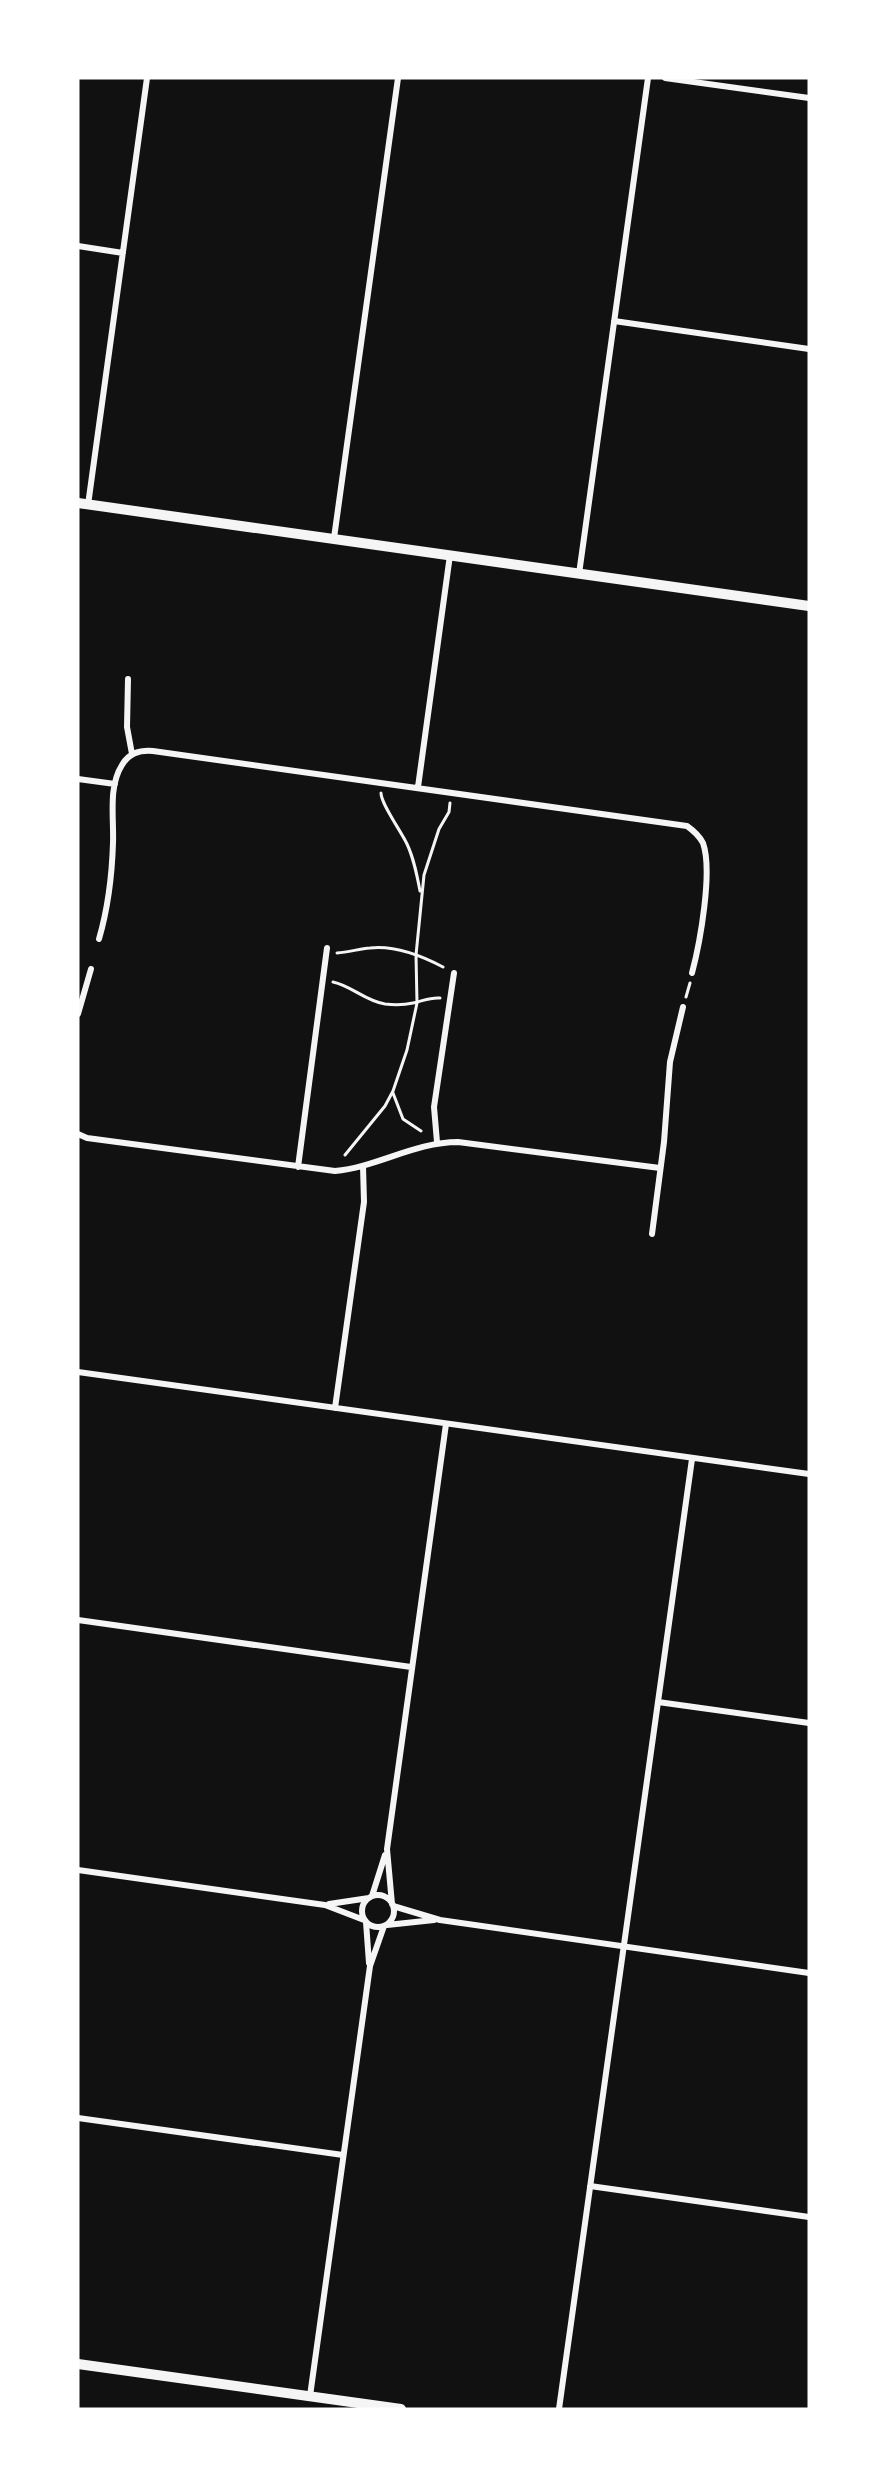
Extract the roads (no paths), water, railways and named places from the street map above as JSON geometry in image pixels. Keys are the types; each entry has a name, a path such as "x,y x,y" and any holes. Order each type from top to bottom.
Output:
{"street":[{"path":"147,78 123,253 83,504 809,606"},
{"path":"334,538 398,78"},
{"path":"579,573 648,78"},
{"path":"665,78 809,98"},
{"path":"78,246 123,253"},
{"path":"614,321 809,349"},
{"path":"418,787 450,555"},
{"path":"128,679 127,727 132,754"},
{"path":"99,939 111,872 115,784 120,767 132,754 153,751 687,826 696,832 705,855 702,926 692,973"},
{"path":"78,779 115,784"},
{"path":"298,1167 327,951"},
{"path":"78,1014 91,969"},
{"path":"437,1142 434,1107 454,973"},
{"path":"652,1234 670,1062 683,1006"},
{"path":"78,1134 87,1138 335,1171 363,1166 437,1142 458,1142 660,1168"},
{"path":"335,1408 364,1202 363,1166"},
{"path":"78,1372 809,1474"},
{"path":"370,1966 362,1910 370,1897 387,1849 446,1424"},
{"path":"559,2409 692,1459"},
{"path":"78,1620 411,1666"},
{"path":"658,1702 809,1723"},
{"path":"310,2396 370,1966 386,1925 393,1917 387,1849"},
{"path":"78,1870 325,1905 381,1896 393,1905 440,1920 809,1973"},
{"path":"325,1905 374,1927 440,1920"},
{"path":"78,2118 343,2155"},
{"path":"590,2186 809,2217"},
{"path":"78,2364 401,2409"}]}
